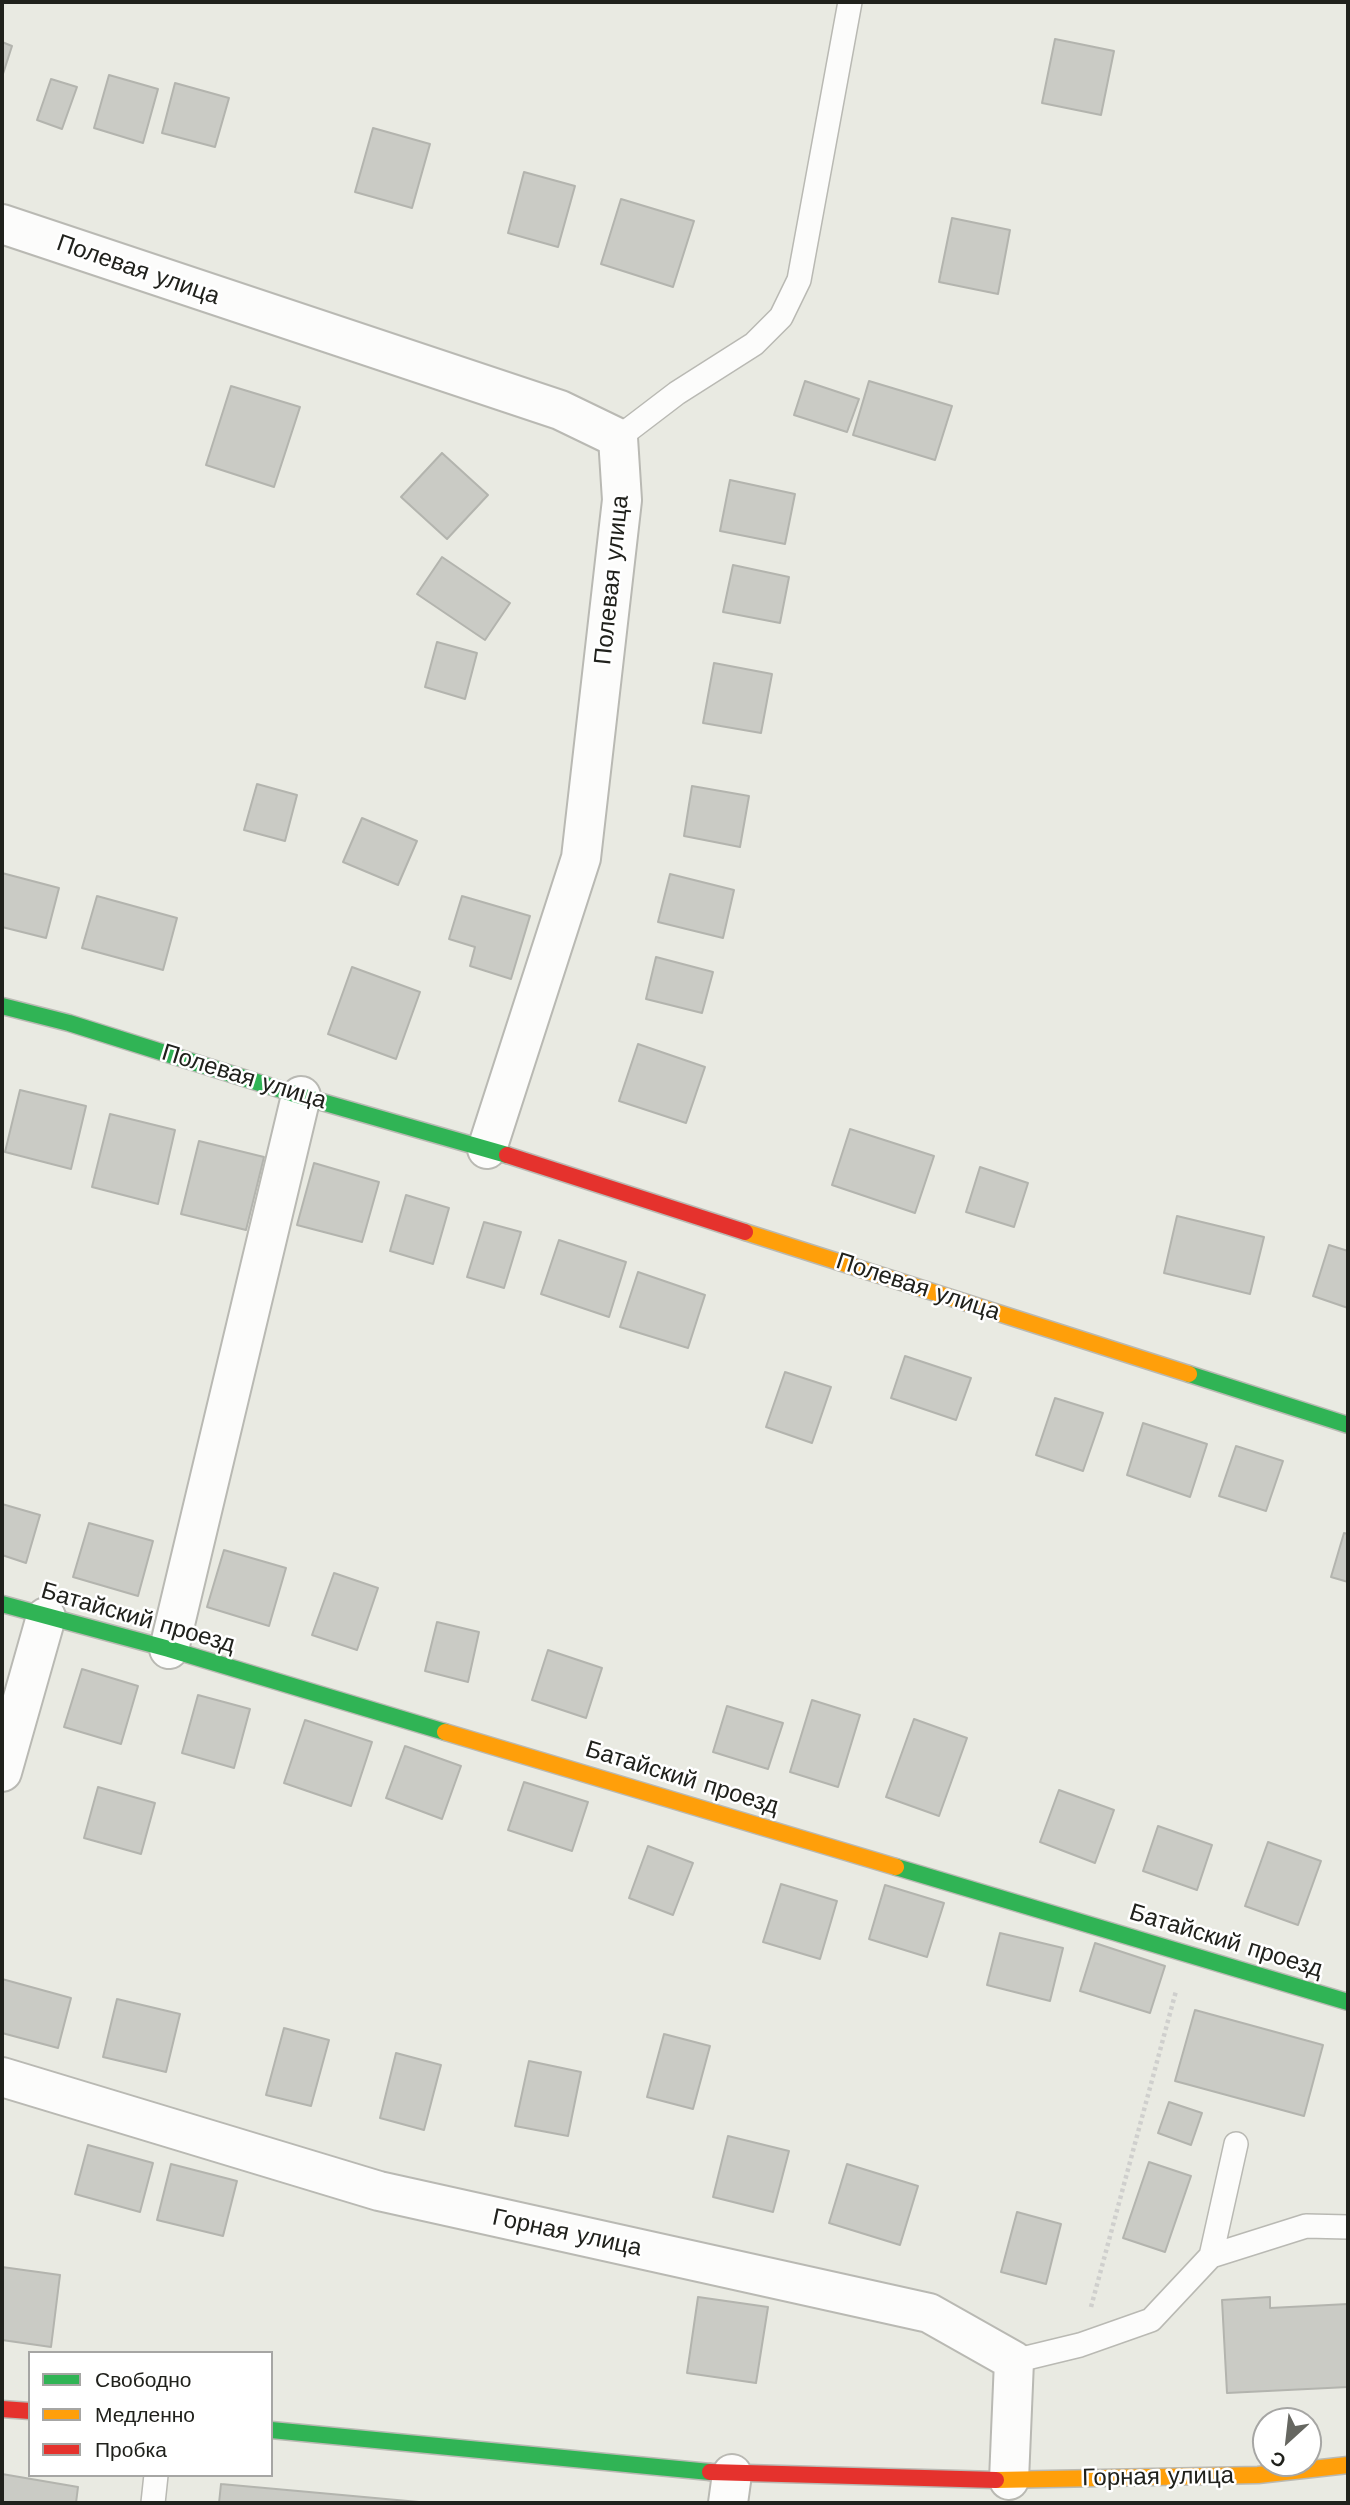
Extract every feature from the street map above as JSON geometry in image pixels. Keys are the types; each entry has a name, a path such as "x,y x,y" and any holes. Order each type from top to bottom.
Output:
{"street":[{"name":"Полевая улица","path":"2,223 560,410 618,438 622,500 581,858 487,1149"},
{"name":"Полевая улица","path":"2,1006 69,1023 301,1096 487,1149 1348,1425"},
{"path":"169,1649 301,1096"},
{"name":"Батайский проезд","path":"2,1604 169,1649 1187,1952 1348,2003"},
{"path":"2,1772 46,1616"},
{"name":"Горная улица","path":"2,2077 379,2191 929,2313 1014,2361"},
{"path":"1009,2480 1014,2361"},
{"path":"2,2409 28,2411"},
{"name":"Горная улица","path":"273,2430 730,2488 1258,2475 1348,2465"}],"lane":[{"path":"618,438 677,393 754,344 781,317 799,280 850,2"},
{"path":"1211,2256 1236,2144"},
{"path":"1014,2361 1080,2345 1151,2320 1211,2256 1306,2226 1348,2227"},
{"path":"153,2503 156,2477"}],"path":[{"path":"1080,2345 1187,1952"}],"building":[{"path":"1055,39 1114,51 1101,115 1042,103"},
{"path":"2,42 12,46 2,77"},
{"path":"109,75 158,89 143,143 94,128"},
{"path":"51,79 77,87 62,129 37,120"},
{"path":"175,83 229,98 215,147 162,133"},
{"path":"373,128 430,144 412,208 355,192"},
{"path":"524,172 575,186 558,247 508,233"},
{"path":"621,199 694,221 673,287 601,264"},
{"path":"952,218 1010,230 998,294 939,282"},
{"path":"805,381 859,399 847,432 794,415"},
{"path":"869,381 952,406 935,460 853,435"},
{"path":"231,386 300,407 274,487 206,465"},
{"path":"442,453 488,495 447,539 401,497"},
{"path":"730,480 795,494 785,544 720,531"},
{"path":"442,557 510,603 485,640 417,594"},
{"path":"733,565 789,577 780,623 723,612"},
{"path":"437,642 477,653 465,699 425,687"},
{"path":"714,663 772,674 761,733 703,723"},
{"path":"257,784 297,795 285,841 244,830"},
{"path":"692,786 749,796 740,847 684,836"},
{"path":"362,818 417,841 398,885 343,862"},
{"path":"2,873 59,888 46,938 2,927"},
{"path":"670,874 734,890 723,938 658,922"},
{"path":"97,896 177,918 163,970 82,948"},
{"path":"462,896 530,916 511,979 470,966 475,947 449,939"},
{"path":"656,957 713,972 702,1013 646,999"},
{"path":"352,967 420,992 396,1059 328,1034"},
{"path":"638,1044 705,1067 686,1123 619,1101"},
{"path":"20,1090 86,1106 71,1169 5,1152"},
{"path":"110,1114 175,1130 158,1204 92,1187"},
{"path":"850,1129 934,1156 915,1213 832,1185"},
{"path":"199,1141 264,1157 246,1230 181,1214"},
{"path":"314,1163 379,1182 362,1242 297,1225"},
{"path":"980,1167 1028,1183 1014,1227 966,1212"},
{"path":"406,1195 449,1208 433,1264 390,1251"},
{"path":"1177,1216 1264,1237 1250,1294 1164,1273"},
{"path":"484,1222 521,1232 504,1288 467,1277"},
{"path":"559,1240 626,1262 609,1317 541,1294"},
{"path":"1329,1245 1348,1251 1348,1308 1313,1296"},
{"path":"638,1272 705,1295 688,1348 620,1327"},
{"path":"905,1356 971,1378 956,1420 891,1398"},
{"path":"785,1372 831,1387 812,1443 766,1427"},
{"path":"1055,1398 1103,1413 1083,1471 1036,1455"},
{"path":"1143,1423 1207,1444 1190,1497 1127,1475"},
{"path":"1236,1446 1283,1461 1266,1511 1219,1496"},
{"path":"2,1504 40,1515 26,1563 2,1555"},
{"path":"89,1523 153,1541 138,1596 73,1577"},
{"path":"1344,1533 1348,1534 1348,1582 1331,1577"},
{"path":"224,1550 286,1568 269,1626 207,1607"},
{"path":"334,1573 378,1588 357,1650 312,1635"},
{"path":"437,1622 479,1632 468,1682 425,1671"},
{"path":"548,1650 602,1668 586,1718 532,1700"},
{"path":"82,1669 138,1686 121,1744 64,1727"},
{"path":"198,1695 250,1709 234,1768 182,1753"},
{"path":"812,1700 860,1715 838,1787 790,1772"},
{"path":"727,1706 783,1723 768,1769 713,1752"},
{"path":"914,1719 967,1738 939,1816 886,1797"},
{"path":"305,1720 372,1742 351,1806 284,1783"},
{"path":"405,1746 461,1766 442,1819 386,1798"},
{"path":"524,1782 588,1802 572,1851 508,1830"},
{"path":"98,1787 155,1803 141,1854 84,1838"},
{"path":"1059,1790 1114,1810 1095,1863 1040,1842"},
{"path":"1158,1826 1212,1845 1197,1890 1143,1871"},
{"path":"1268,1842 1321,1861 1298,1925 1245,1906"},
{"path":"648,1846 693,1863 673,1915 629,1898"},
{"path":"781,1884 837,1901 820,1959 763,1942"},
{"path":"885,1885 944,1903 927,1957 869,1939"},
{"path":"1000,1933 1063,1948 1050,2001 987,1985"},
{"path":"1095,1943 1165,1966 1150,2013 1080,1991"},
{"path":"2,1979 71,1998 58,2048 2,2033"},
{"path":"117,1999 180,2014 166,2072 103,2057"},
{"path":"1195,2010 1323,2045 1304,2116 1175,2081"},
{"path":"284,2028 329,2040 311,2106 266,2095"},
{"path":"664,2034 710,2046 693,2109 647,2097"},
{"path":"396,2053 441,2065 424,2130 380,2118"},
{"path":"529,2061 581,2072 568,2136 515,2126"},
{"path":"1169,2102 1202,2113 1191,2145 1158,2133"},
{"path":"728,2136 789,2151 773,2212 713,2197"},
{"path":"88,2145 153,2163 140,2212 75,2194"},
{"path":"1149,2162 1191,2176 1165,2252 1123,2238"},
{"path":"171,2164 237,2181 223,2236 157,2220"},
{"path":"847,2164 918,2186 900,2245 829,2223"},
{"path":"1017,2212 1061,2224 1046,2284 1001,2272"},
{"path":"2,2267 60,2275 51,2347 2,2340"},
{"path":"698,2297 768,2307 756,2383 687,2373"},
{"path":"1270,2297 1270,2308 1348,2304 1348,2387 1227,2393 1222,2300"},
{"path":"2,2474 78,2487 76,2503 2,2503"},
{"path":"221,2484 430,2503 219,2503"}],"traffic: fast":[{"path":"2,1006 69,1023 301,1096 507,1155"},
{"path":"1189,1374 1348,1425"},
{"path":"2,1604 169,1649 445,1732"},
{"path":"896,1867 1348,2002"},
{"path":"273,2430 710,2472"}],"traffic: slow":[{"path":"745,1232 1189,1374"},
{"path":"445,1732 896,1867"},
{"path":"996,2480 1258,2475 1348,2465"}],"traffic: jam":[{"path":"507,1155 745,1232"},
{"path":"2,2409 28,2411"},
{"path":"710,2472 996,2480"}]}
